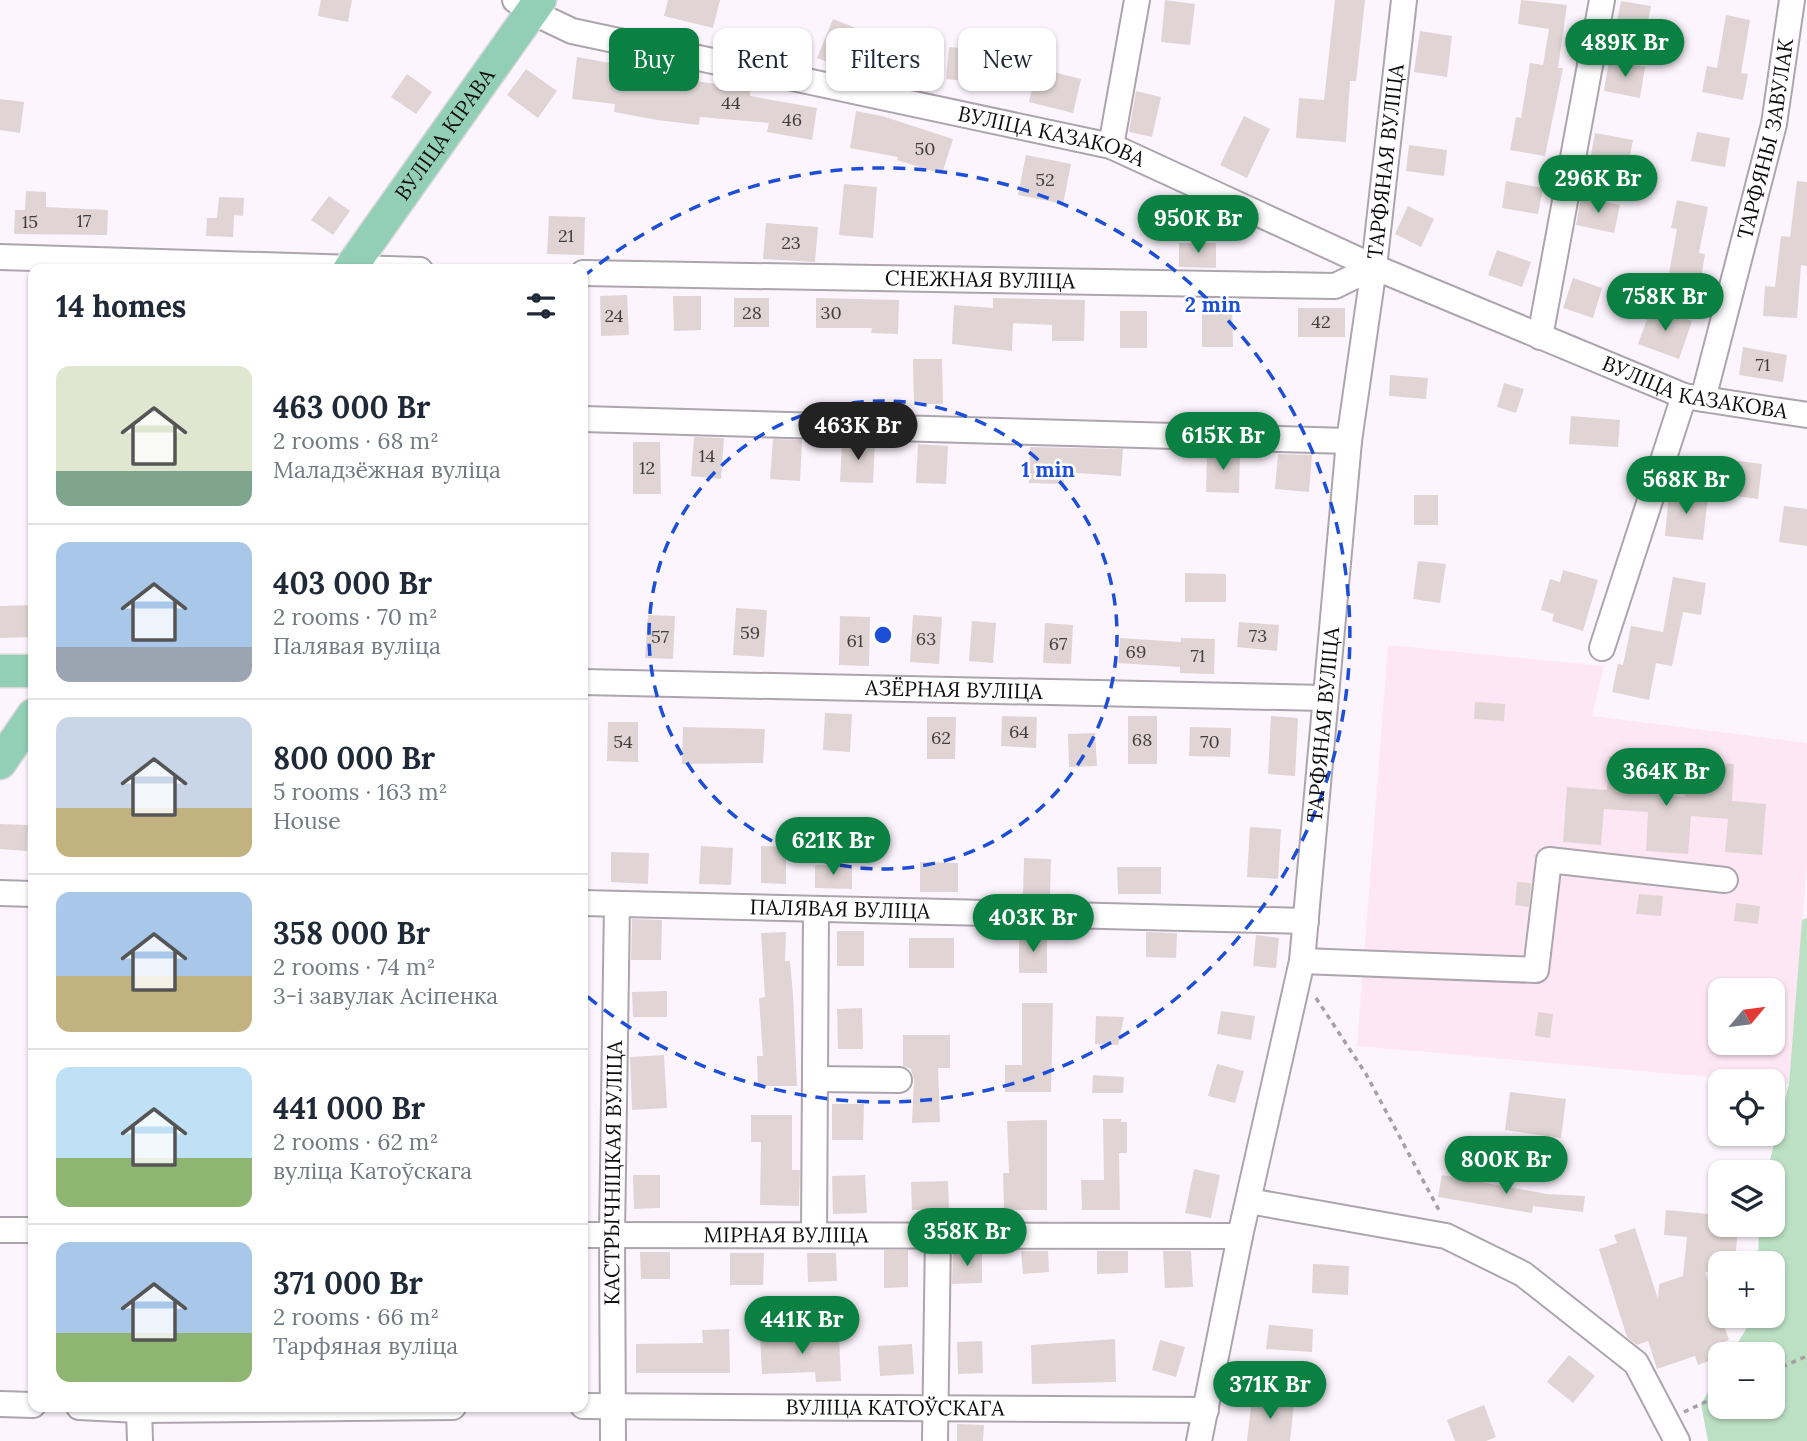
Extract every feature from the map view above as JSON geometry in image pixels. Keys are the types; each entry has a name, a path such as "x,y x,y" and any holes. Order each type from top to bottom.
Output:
{"main road":[{"name":"ВУЛІЦА КІРАВА","path":"353,264 529,4"},
{"path":"0,671 28,671"},
{"path":"0,763 28,722"}],"street":[{"path":"1111,146 1137,0"},
{"name":"ТАРФЯНАЯ ВУЛІЦА","path":"1199,1441 1240,1236 1301,967 1349,441 1374,267 1404,0"},
{"path":"1539,337 1601,0"},
{"name":"ТАРФЯНЫ ЗАВУЛАК","path":"1602,648 1693,398 1774,124 1792,0"},
{"name":"ВУЛІЦА КАЗАКОВА","path":"529,4 572,31 1111,146 1374,267 1693,398 1807,415"},
{"path":"0,257 223,264"},
{"name":"СНЕЖНАЯ ВУЛІЦА","path":"588,273 1335,286 1374,267"},
{"path":"588,419 1349,441"},
{"name":"АЗЁРНАЯ ВУЛІЦА","path":"588,682 1324,698"},
{"path":"1301,967 1536,970 1549,860 1725,880"},
{"path":"0,893 28,894"},
{"name":"ПАЛЯВАЯ ВУЛІЦА","path":"588,903 1306,921"},
{"name":"КАСТРЫЧНІЦКАЯ ВУЛІЦА","path":"613,1441 612,1235 617,904"},
{"path":"814,1235 816,910"},
{"path":"815,1079 899,1080"},
{"path":"1249,1201 1446,1236 1522,1274 1636,1363 1672,1431"},
{"path":"0,1230 28,1230"},
{"name":"МІРНАЯ ВУЛІЦА","path":"588,1235 1240,1236"},
{"path":"935,1441 938,1235"},
{"path":"0,1404 28,1405"},
{"name":"ВУЛІЦА КАТОЎСКАГА","path":"588,1406 1206,1410"},
{"path":"139,1412 140,1441"}],"path":[{"path":"1301,967 1366,1074 1408,1156 1457,1242"},
{"path":"1785,1366 1807,1356"},
{"path":"1672,1431 1708,1404"}],"shaded area":[{"path":"1388,645 1604,666 1592,716 1807,743 1807,863 1789,1084 1785,1084 1785,1069 1708,1069 1708,1077 1357,1046"}],"green space":[{"path":"1807,918 1807,1441 1708,1441 1701,1404 1708,1392 1708,1419 1785,1419 1785,1342 1738,1342 1747,1328 1785,1328 1785,1251 1758,1251 1759,1237 1785,1237 1785,1160 1770,1160 1774,1146 1785,1146 1785,1100 1789,1084 1802,920"}],"building":[{"path":"321,0 352,0 348,22 318,16"},
{"path":"668,0 720,0 713,28 664,16"},
{"path":"1165,0 1195,4 1190,45 1161,42"},
{"path":"1335,0 1365,0 1356,81 1350,81 1346,142 1296,138 1299,98 1324,100"},
{"path":"1521,0 1567,5 1558,68 1563,68 1545,156 1510,150 1516,117 1521,118 1530,63 1543,65 1549,29 1518,24"},
{"path":"1621,1 1651,6 1646,32 1616,27"},
{"path":"1726,15 1750,20 1741,73 1748,74 1743,100 1702,92 1707,66 1717,68"},
{"path":"833,19 856,28 829,28"},
{"path":"1420,31 1452,36 1447,77 1414,72"},
{"path":"826,36 826,61 817,58"},
{"path":"949,47 958,48 958,80 946,79"},
{"path":"577,57 609,63 609,91 699,91 699,82 713,84 713,91 750,91 750,96 817,108 812,140 767,132 769,123 700,117 699,125 657,120 614,112 615,104 572,99"},
{"path":"1609,61 1645,67 1640,98 1604,91"},
{"path":"526,69 557,91 538,118 507,95"},
{"path":"1056,73 1081,79 1073,113 1029,102 1032,91 1056,91"},
{"path":"407,74 432,92 416,114 391,97"},
{"path":"1136,91 1161,97 1152,137 1129,132"},
{"path":"0,99 24,102 20,133 0,130"},
{"path":"856,111 882,116 953,139 942,174 897,160 898,157 850,148"},
{"path":"1244,116 1270,129 1247,178 1220,165"},
{"path":"1697,132 1730,138 1725,167 1691,161"},
{"path":"1595,133 1633,140 1628,166 1590,160"},
{"path":"1409,145 1447,150 1444,176 1406,171"},
{"path":"1026,155 1071,164 1063,204 1018,195"},
{"path":"1506,181 1543,188 1538,214 1502,208"},
{"path":"1797,181 1807,182 1807,266 1801,265 1797,318 1763,316 1765,286 1775,287 1781,236 1790,237"},
{"path":"844,184 877,187 873,238 839,235"},
{"path":"26,191 46,192 46,207 108,210 107,235 14,234 15,210 25,210"},
{"path":"329,196 350,211 333,235 311,220"},
{"path":"219,197 244,198 243,216 234,215 233,237 206,236 207,218 217,218"},
{"path":"1581,197 1620,205 1614,233 1576,225"},
{"path":"1677,200 1708,207 1699,253 1705,254 1700,285 1668,279 1677,229 1671,228"},
{"path":"1408,206 1434,219 1421,247 1395,234"},
{"path":"549,216 585,217 584,255 547,254"},
{"path":"766,223 818,227 815,262 763,259"},
{"path":"1179,243 1216,243 1216,268 1179,267"},
{"path":"1497,250 1531,262 1522,287 1488,275"},
{"path":"1573,278 1602,288 1593,318 1563,308"},
{"path":"627,295 629,335 601,336 600,296"},
{"path":"673,296 701,296 701,330 674,331"},
{"path":"734,298 769,298 769,327 734,327"},
{"path":"816,298 899,300 898,334 871,333 872,328 816,328"},
{"path":"993,298 1085,300 1084,341 1052,341 1052,325 1013,323 1012,351 952,344 954,305 993,308"},
{"path":"1232,304 1233,347 1202,347 1202,305"},
{"path":"1652,306 1692,321 1679,359 1638,344"},
{"path":"1298,308 1345,308 1345,337 1298,337"},
{"path":"1120,311 1147,311 1147,348 1120,348"},
{"path":"1743,347 1787,355 1783,382 1739,375"},
{"path":"913,359 942,359 943,404 914,404"},
{"path":"1390,375 1428,378 1426,399 1389,396"},
{"path":"1504,383 1524,389 1516,413 1497,407"},
{"path":"1571,416 1620,420 1618,447 1569,444"},
{"path":"694,437 724,438 721,479 691,476"},
{"path":"773,439 802,440 800,481 770,479"},
{"path":"842,441 875,442 873,483 840,482"},
{"path":"633,442 660,442 661,494 633,494"},
{"path":"918,444 948,446 946,484 916,483"},
{"path":"1030,447 1123,449 1121,476 1064,472 1064,484 1029,483"},
{"path":"1207,452 1240,453 1239,493 1206,492"},
{"path":"1278,454 1312,455 1309,492 1275,489"},
{"path":"1731,460 1762,464 1758,499 1727,495"},
{"path":"1669,493 1708,497 1703,540 1665,536"},
{"path":"1414,495 1438,495 1438,525 1414,525"},
{"path":"1784,506 1807,509 1807,546 1779,542"},
{"path":"1418,561 1446,564 1440,603 1413,599"},
{"path":"1563,570 1598,580 1583,631 1552,621 1554,614 1541,610 1550,579 1560,582"},
{"path":"1185,573 1226,574 1226,602 1185,602"},
{"path":"1673,577 1706,583 1701,615 1683,612 1672,666 1656,663 1649,700 1612,692 1618,664 1623,665 1631,626 1663,632"},
{"path":"28,605 28,637 0,638 0,606"},
{"path":"736,608 767,610 764,657 733,655"},
{"path":"648,615 675,616 673,659 645,658"},
{"path":"913,615 942,617 939,664 910,662"},
{"path":"840,616 870,617 869,666 839,665"},
{"path":"972,621 996,623 993,663 969,661"},
{"path":"1239,622 1279,625 1277,651 1237,647"},
{"path":"1045,623 1073,625 1071,664 1043,663"},
{"path":"1120,638 1181,642 1181,638 1215,639 1214,674 1180,673 1180,667 1118,663"},
{"path":"1475,702 1505,704 1504,721 1474,719"},
{"path":"825,713 852,714 850,752 823,750"},
{"path":"1002,716 1037,717 1036,748 1001,746"},
{"path":"1128,716 1157,716 1157,764 1128,764"},
{"path":"1271,716 1298,718 1295,776 1268,774"},
{"path":"927,717 956,717 955,759 927,759"},
{"path":"608,722 638,722 638,762 607,761"},
{"path":"683,727 765,729 763,763 682,764"},
{"path":"1190,727 1231,728 1230,757 1189,756"},
{"path":"1095,733 1097,766 1069,767 1068,734"},
{"path":"1609,756 1649,759 1646,794 1685,797 1688,761 1734,764 1732,801 1766,804 1762,855 1725,852 1728,819 1691,816 1688,854 1646,851 1648,812 1604,809 1601,845 1563,842 1567,787 1607,790"},
{"path":"0,824 28,825 27,851 0,849"},
{"path":"1250,827 1281,829 1278,879 1247,877"},
{"path":"701,846 733,848 731,885 699,884"},
{"path":"761,846 786,847 786,884 761,883"},
{"path":"611,852 649,853 648,884 611,882"},
{"path":"1024,858 1051,859 1050,895 1023,895"},
{"path":"920,862 958,863 958,892 920,892"},
{"path":"815,865 852,866 852,889 815,888"},
{"path":"1117,867 1161,867 1161,894 1118,894"},
{"path":"1517,882 1531,883 1529,907 1515,905"},
{"path":"1639,894 1663,896 1661,916 1636,914"},
{"path":"1736,903 1760,906 1758,924 1734,921"},
{"path":"632,919 662,920 661,960 631,960"},
{"path":"837,931 864,931 864,966 837,966"},
{"path":"786,932 785,961 790,961 797,1086 758,1086 757,1056 763,1056 759,998 765,997 761,933"},
{"path":"1146,932 1177,933 1176,958 1146,957"},
{"path":"1019,935 1047,935 1047,973 1019,973"},
{"path":"1256,935 1279,938 1276,968 1253,966"},
{"path":"909,938 954,938 954,968 909,968"},
{"path":"667,991 667,1017 633,1017 632,992"},
{"path":"1022,1003 1053,1003 1051,1092 1005,1092 1005,1065 1022,1065"},
{"path":"862,1008 863,1049 838,1049 837,1009"},
{"path":"1221,1011 1255,1016 1251,1040 1217,1034"},
{"path":"1538,1012 1553,1014 1550,1038 1535,1036"},
{"path":"1096,1016 1124,1017 1118,1045 1095,1044"},
{"path":"903,1035 950,1035 950,1068 938,1068 940,1122 912,1123 914,1080 911,1069 903,1066"},
{"path":"664,1055 667,1108 632,1110 630,1057"},
{"path":"1217,1064 1244,1071 1235,1103 1208,1096"},
{"path":"1093,1075 1124,1077 1123,1093 1092,1093"},
{"path":"1510,1092 1566,1099 1561,1138 1505,1130"},
{"path":"832,1104 864,1104 863,1140 832,1140"},
{"path":"751,1115 792,1115 792,1170 800,1170 799,1206 760,1205 761,1142 751,1142"},
{"path":"1103,1119 1121,1119 1121,1122 1127,1122 1127,1153 1119,1153 1120,1210 1082,1210 1081,1180 1104,1180"},
{"path":"1047,1120 1047,1210 1004,1210 1003,1173 1009,1173 1007,1121"},
{"path":"1194,1169 1220,1175 1211,1218 1185,1213"},
{"path":"633,1175 660,1175 660,1208 634,1209"},
{"path":"865,1175 867,1213 833,1214 832,1176"},
{"path":"1442,1175 1547,1194 1585,1196 1583,1212 1533,1206 1532,1213 1438,1197"},
{"path":"948,1181 949,1209 912,1210 911,1182"},
{"path":"1666,1210 1708,1214 1708,1237 1737,1237 1736,1251 1708,1251 1708,1272 1705,1272 1708,1280 1708,1328 1725,1328 1729,1340 1708,1342 1708,1361 1698,1365 1695,1356 1657,1369 1648,1341 1637,1345 1627,1337 1599,1249 1617,1243 1614,1235 1635,1228 1658,1299 1659,1284 1683,1276 1687,1237 1664,1235"},
{"path":"884,1250 908,1250 908,1287 884,1288"},
{"path":"1021,1251 1048,1251 1049,1272 1023,1274"},
{"path":"1097,1251 1128,1251 1128,1273 1097,1274"},
{"path":"1163,1251 1191,1251 1193,1287 1165,1288"},
{"path":"640,1252 670,1252 670,1279 641,1279"},
{"path":"730,1253 764,1253 763,1285 730,1285"},
{"path":"807,1253 836,1253 837,1281 808,1282"},
{"path":"953,1253 982,1253 982,1283 952,1284"},
{"path":"1313,1264 1349,1266 1348,1295 1312,1293"},
{"path":"1269,1325 1313,1329 1312,1352 1266,1349"},
{"path":"729,1329 730,1373 636,1373 636,1344 703,1343 702,1330"},
{"path":"788,1333 788,1337 839,1335 841,1381 816,1382 815,1372 762,1374 760,1334"},
{"path":"1115,1339 1116,1382 1032,1384 1031,1345"},
{"path":"1160,1340 1185,1347 1176,1377 1152,1370"},
{"path":"982,1341 983,1373 958,1374 957,1342"},
{"path":"912,1344 914,1374 880,1376 878,1346"},
{"path":"1569,1355 1595,1376 1573,1403 1547,1382"},
{"path":"1252,1398 1294,1403 1290,1441 1247,1441"},
{"path":"1484,1405 1496,1437 1486,1441 1455,1441 1447,1420"},
{"path":"957,1424 984,1425 983,1441 957,1441"}]}
